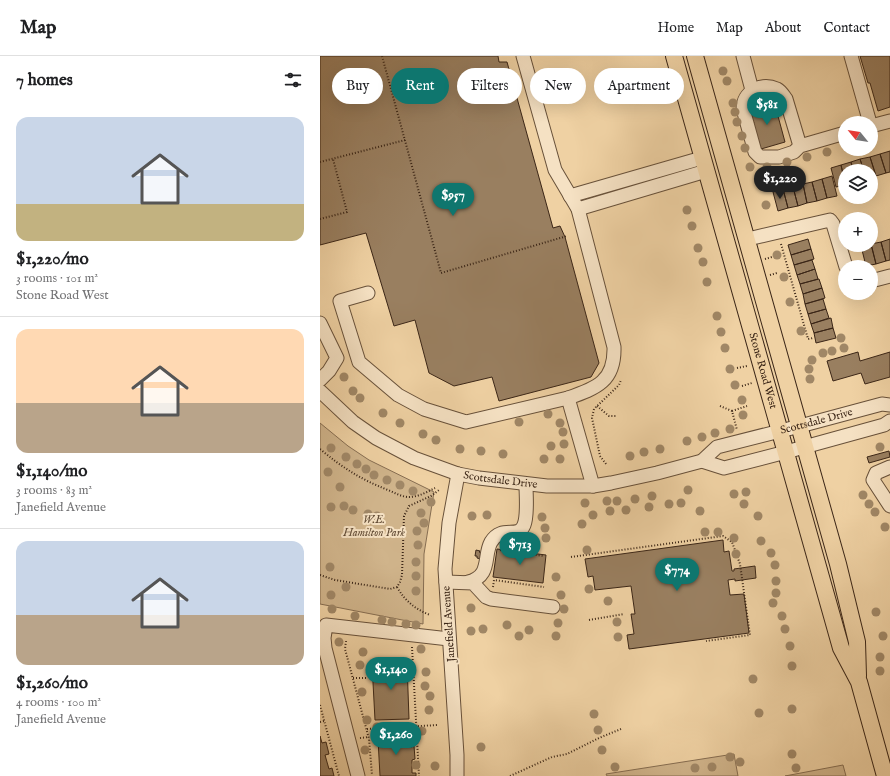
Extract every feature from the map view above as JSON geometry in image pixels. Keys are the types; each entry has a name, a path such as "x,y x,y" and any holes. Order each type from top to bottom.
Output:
{"main road":[{"name":"Stone Road West","path":"674,56 841,648 859,682"},
{"name":"Stone Road West","path":"696,56 838,564 857,642 859,682 884,776"},
{"path":"704,164 715,164 729,174"},
{"path":"727,245 748,239"}],"street":[{"path":"337,358 359,362 398,395 424,409 466,422 568,398 589,390 601,382 611,371 614,359 614,347 578,209 555,170 523,56"},
{"path":"743,56 752,90"},
{"path":"851,56 868,116"},
{"path":"799,144 786,99 781,92 768,87 752,90 743,103 743,109 755,152 760,157 776,148 799,144 838,135"},
{"path":"878,124 890,121"},
{"path":"570,196 704,164"},
{"path":"578,209 704,164"},
{"path":"748,239 830,220 833,224 844,260"},
{"path":"878,279 890,276"},
{"path":"359,362 340,301 368,293"},
{"path":"320,323 337,358"},
{"path":"320,380 329,372 337,358"},
{"name":"Scottsdale Drive","path":"320,391 353,422 376,438 414,458 458,474 526,485 547,486 593,486 617,482 702,461 717,447 882,404 890,405"},
{"path":"568,398 593,486"},
{"name":"Scottsdale Drive","path":"702,461 724,468 884,425 890,421"},
{"path":"890,467 876,473 873,480 890,506"},
{"name":"Janefield Avenue","path":"457,776 457,754 446,582 446,547 458,474"},
{"path":"468,582 477,578 483,570 493,539 502,533 517,532 522,528 525,518 526,485"},
{"path":"446,582 468,582 474,584 486,597 491,599 553,608"},
{"path":"358,776 325,648 323,624 449,638"}],"path":[{"path":"382,56 441,273 567,236"},
{"path":"320,162 405,140"},
{"path":"320,219 347,212 333,159"},
{"path":"778,231 805,330 808,339 813,338"},
{"path":"783,250 787,249"},
{"path":"786,261 790,259"},
{"path":"789,270 793,269"},
{"path":"792,283 796,281"},
{"path":"797,302 802,300"},
{"path":"800,310 804,308"},
{"path":"803,322 807,321"},
{"path":"805,330 810,329"},
{"path":"737,368 752,364"},
{"path":"606,464 600,456 592,418 594,409 619,385 623,374"},
{"path":"742,386 757,382"},
{"path":"598,406 609,416 616,416"},
{"path":"720,406 732,411 747,406"},
{"path":"732,411 738,431"},
{"path":"320,449 342,467 361,479 400,495 408,497 415,496 435,488"},
{"path":"320,575 335,580 382,588 390,589 397,587 402,575 404,516 409,506 431,496 439,490"},
{"path":"572,557 723,536 726,537 732,542 740,564 750,634 706,641"},
{"path":"498,550 544,556"},
{"path":"491,599 495,573"},
{"path":"494,580 544,587"},
{"path":"397,587 403,598 413,607 430,615"},
{"path":"589,620 624,614"},
{"path":"345,646 367,729 372,776"},
{"path":"412,648 419,776"},
{"path":"353,678 367,678"},
{"path":"320,705 330,748 339,775"},
{"path":"320,722 324,720"},
{"path":"367,729 438,725"},
{"path":"510,776 552,757 567,754 599,738 621,730"},
{"path":"335,774 339,775"}],"green space":[{"name":"W.E. Hamilton Park","path":"320,423 348,446 369,460 434,492 424,554 423,624 320,604"},
{"path":"734,754 738,776 607,776 606,774"},
{"path":"843,765 846,776 785,776"}],"building":[{"path":"320,56 498,56 499,62 507,62 509,68 457,68 457,104 519,104 553,228 560,226 565,237 599,363 591,377 499,401 492,377 454,386 429,373 415,320 394,326 366,233 320,245"},
{"path":"860,56 890,56 890,107 878,111"},
{"path":"775,105 785,142 761,149 754,123 752,118 749,119 746,109 756,107 757,111"},
{"path":"890,151 890,172 886,173 880,154"},
{"path":"880,154 886,173 878,175 878,164 872,164 870,157 878,156"},
{"path":"870,157 872,164 862,164 860,159"},
{"path":"860,159 862,164 851,164 851,162"},
{"path":"838,166 838,187 836,187 831,168"},
{"path":"832,176 837,196 827,198 822,179"},
{"path":"822,179 827,198 817,201 812,182"},
{"path":"812,182 817,201 807,203 803,184"},
{"path":"803,184 807,203 798,206 793,187"},
{"path":"793,187 798,206 788,208 783,189"},
{"path":"783,189 788,208 778,211 773,192"},
{"path":"808,239 811,249 791,255 788,245"},
{"path":"890,239 890,260 886,261 881,242"},
{"path":"881,242 886,261 878,263 878,260 875,260 873,252 878,252 878,243"},
{"path":"811,249 814,259 794,265 791,255"},
{"path":"862,252 873,252 875,260 864,260"},
{"path":"812,260 815,269 797,275 794,265"},
{"path":"815,269 818,279 800,284 797,275"},
{"path":"819,279 822,288 803,294 800,284"},
{"path":"822,288 825,298 805,304 803,294"},
{"path":"823,299 826,309 808,314 805,304"},
{"path":"826,309 829,318 811,324 808,314"},
{"path":"831,318 833,328 814,333 811,324"},
{"path":"833,328 836,338 816,343 814,333"},
{"path":"858,352 860,361 890,352 890,377 865,384 861,373 833,381 827,361"},
{"path":"889,451 890,457 869,463 867,457"},
{"path":"723,540 724,552 729,551 732,571 734,571 734,569 755,566 756,578 735,581 735,579 728,580 730,595 744,594 749,633 629,649 627,635 634,634 631,614 635,614 631,586 595,590 593,576 588,577 585,559"},
{"path":"497,549 546,555 543,583 493,577"},
{"path":"476,550 482,553 481,559 475,556"},
{"path":"407,663 409,719 375,720 372,664"},
{"path":"384,733 391,733 391,738 411,737 411,747 414,746 415,759 412,760 412,773 416,773 416,776 380,776 378,739 384,738"},
{"path":"320,736 322,743 326,742 329,754 325,755 329,769 332,768 334,776 320,776"}]}
